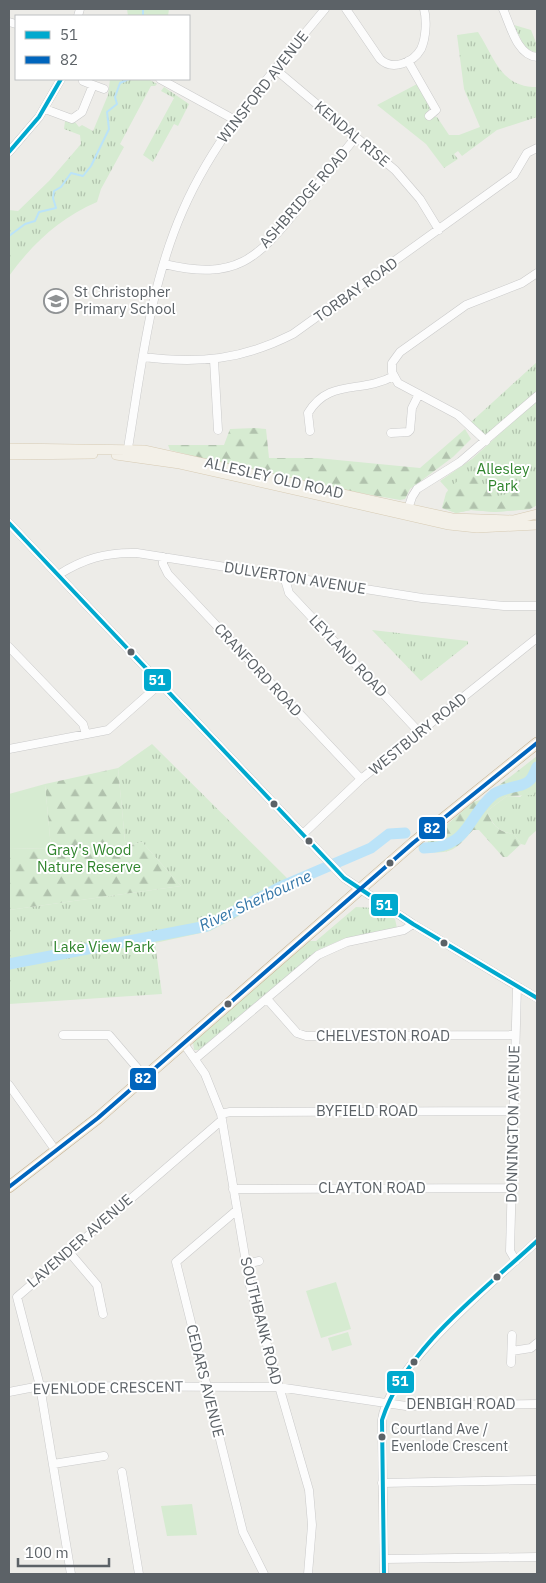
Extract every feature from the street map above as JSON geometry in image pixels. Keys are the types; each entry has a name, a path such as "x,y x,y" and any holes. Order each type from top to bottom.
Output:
{"highway":[{"path":"9,1187 56,1151 145,1077 418,839 537,743"}],"main road":[{"name":"ALLESLEY OLD ROAD","path":"9,448 128,452 173,456 449,526 477,528 537,525"},
{"name":"ALLESLEY OLD ROAD","path":"9,455 128,452"},
{"name":"ALLESLEY OLD ROAD","path":"276,483 472,520 513,520 537,514"}],"street":[{"name":"WINSFORD AVENUE","path":"128,452 150,316 176,228 194,188 235,120 325,9"},
{"path":"346,9 383,62 395,65 408,61 419,51 426,22 424,9"},
{"path":"503,9 522,50 530,56 537,57"},
{"path":"408,61 441,119"},
{"name":"KENDAL RISE","path":"275,69 402,176 420,199 439,230"},
{"path":"9,152 45,109 60,80"},
{"path":"83,80 104,89"},
{"path":"162,80 235,120"},
{"path":"45,109 65,118 76,118 82,112 94,85"},
{"path":"429,116 436,110"},
{"name":"ASHBRIDGE ROAD","path":"164,264 194,271 216,270 240,262 257,253 281,230 356,137"},
{"name":"TORBAY ROAD","path":"143,356 185,361 214,360 258,350 292,334 514,175 527,153 537,148"},
{"path":"486,441 458,415 401,385 394,376 392,363 397,355 455,312 476,300 522,283 537,273"},
{"path":"214,360 218,430"},
{"path":"310,431 308,413 321,395 334,390 370,386 394,376"},
{"path":"391,433 408,432 410,430 412,408 419,394"},
{"path":"408,509 417,489 451,469 537,396"},
{"path":"9,523 335,869 360,890 413,924 537,998"},
{"name":"DULVERTON AVENUE","path":"58,575 85,560 109,553 137,552 422,598 504,606 537,606"},
{"name":"CRANFORD ROAD","path":"163,557 168,574 361,779"},
{"name":"LEYLAND ROAD","path":"284,576 289,593 419,732"},
{"name":"WESTBURY ROAD","path":"303,834 361,779 537,638"},
{"path":"9,647 83,724 86,734"},
{"path":"9,749 111,728 160,684"},
{"path":"195,1059 305,965 332,947 360,938 404,930 413,924"},
{"name":"DONNINGTON AVENUE","path":"516,986 510,1251 516,1261"},
{"name":"CHELVESTON ROAD","path":"267,999 297,1033 306,1036 515,1036"},
{"path":"63,1035 109,1035 145,1077"},
{"name":"SOUTHBANK ROAD","path":"184,1044 212,1088 222,1117 250,1286 309,1490 312,1525 308,1574"},
{"path":"9,1085 56,1151"},
{"name":"BYFIELD ROAD","path":"222,1117 230,1112 513,1111"},
{"name":"LAVENDER AVENUE","path":"71,1574 40,1386 17,1297 222,1117"},
{"name":"CLAYTON ROAD","path":"233,1189 512,1188"},
{"name":"CEDARS AVENUE","path":"237,1210 176,1262 243,1532 264,1574"},
{"path":"384,1574 382,1420 386,1402 431,1341 537,1241"},
{"path":"69,1252 97,1285 103,1314"},
{"path":"246,1264 259,1260"},
{"path":"511,1362 512,1335"},
{"path":"512,1351 531,1348 537,1343"},
{"name":"EVENLODE CRESCENT","path":"9,1392 40,1386 278,1387 386,1402"},
{"name":"DENBIGH ROAD","path":"386,1402 406,1406 537,1404"},
{"path":"53,1464 104,1456"},
{"path":"122,1472 139,1574"},
{"path":"382,1483 537,1480"},
{"path":"384,1560 537,1557"}],"green space":[{"path":"127,9 169,9 168,15 128,15"},
{"path":"514,25 531,30 537,45 537,53 525,48"},
{"path":"478,32 494,61 507,76 525,86 537,87 537,117 497,130 462,156 458,151 454,154 458,159 444,168 426,144 377,105 419,83 430,108 426,114 437,117 449,135 459,135 480,127 464,89 457,35"},
{"path":"110,80 150,80 157,84 151,86 120,144 124,147 101,189 97,202 71,215 37,242 9,276 9,210 18,211 49,181 81,144 80,135 64,129 65,121 75,122 79,127 82,125 93,131 108,95"},
{"path":"164,87 189,104 178,126 174,124 153,162 143,155 174,98 161,91"},
{"path":"537,362 537,391 485,436 471,422"},
{"name":"Allesley Park","path":"537,400 537,505 530,509 495,512 471,510 456,513 442,508 448,490 440,481 472,459"},
{"path":"230,429 266,429 269,458 317,458 420,468 465,429 471,439 453,457 410,489 405,499 400,500 313,484 227,464 170,450 168,445 224,445"},
{"path":"467,471 497,496 537,489 537,505 530,509 495,512 471,510 456,513 442,508 446,493"},
{"path":"372,630 468,641 468,644 421,681"},
{"name":"Lake View Park","path":"152,744 288,879 293,888 210,931 155,943 162,994 9,1004 9,910 181,886 142,842 131,845 125,841 118,768"},
{"path":"537,756 537,782 534,795 507,796 487,811 492,821 500,830 514,834 521,844 507,857 503,857 479,830 473,830 453,849 441,852 425,851 428,841 473,802 480,800"},
{"name":"Gray's Wood Nature Reserve","path":"118,768 125,841 131,845 142,842 181,886 9,910 9,849 51,848 45,784"},
{"path":"537,782 537,830 529,837 525,845 521,844 514,834 500,830 487,811 507,796 520,797"},
{"path":"45,784 51,848 9,849 9,794"},
{"path":"356,907 375,908 395,919 397,928 343,939 318,950 199,1050 194,1050 193,1042 309,941 316,941"},
{"path":"336,1282 351,1329 321,1338 306,1291"},
{"path":"348,1332 352,1345 332,1351 328,1338"},
{"path":"192,1504 197,1535 167,1536 161,1506"}],"waterway":[{"path":"143,9 143,15"},
{"path":"9,236 25,224 35,221 39,212 56,208 53,198 54,191 61,187 71,173 83,176 91,166 109,129 107,112 117,104 115,97 120,83 127,80"},
{"name":"River Sherbourne","path":"424,848 439,847 459,837 494,794 498,791 527,783 537,767"},
{"name":"River Sherbourne","path":"9,964 207,926 280,887 371,848 389,834 405,833"}],"transit line":[{"name":"51","path":"9,152 39,117 60,80"},
{"name":"51","path":"9,523 344,878 413,924 537,998"},
{"name":"82","path":"9,1187 98,1118 413,843 537,743"},
{"name":"51","path":"384,1574 382,1420 393,1394 408,1369 448,1322 537,1241"}],"place":[{"name":"St Christopher Primary School","path":"56,301"},
{"name":"Courtland Ave / Evenlode Crescent","path":"382,1437"}]}
